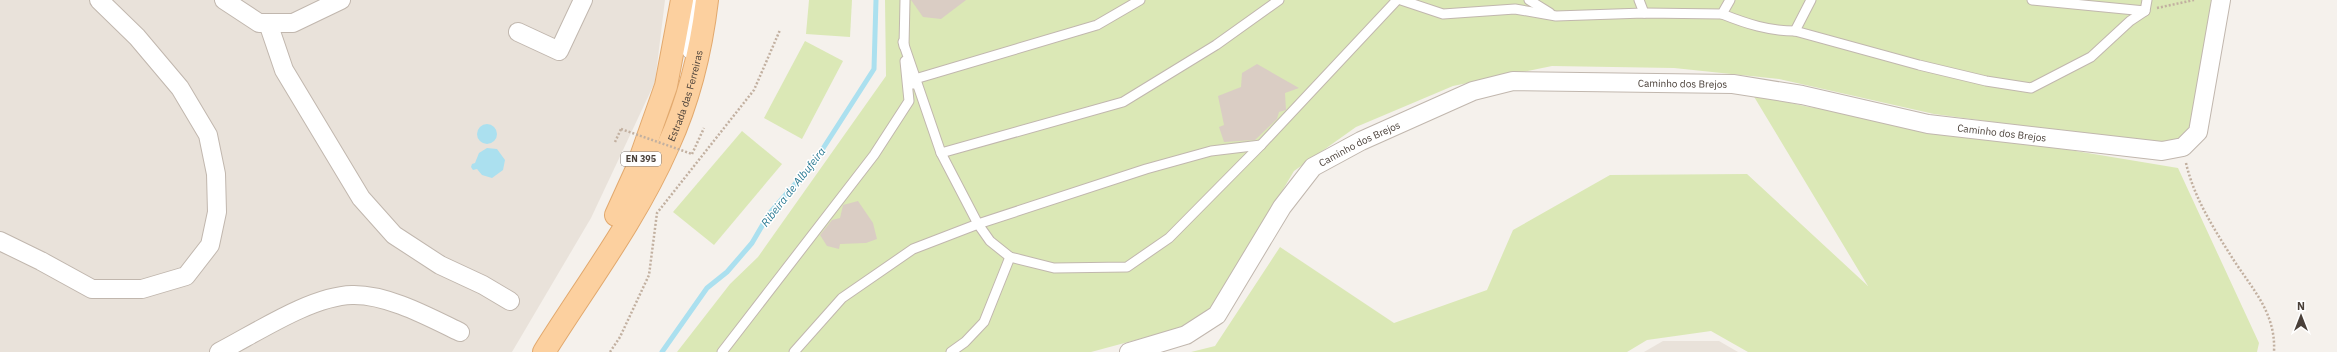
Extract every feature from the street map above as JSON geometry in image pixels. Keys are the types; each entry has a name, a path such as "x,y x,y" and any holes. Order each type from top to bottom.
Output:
{"main road":[{"name":"Estrada das Ferreiras","path":"572,308 636,172 666,86 682,0"},
{"name":"Estrada das Ferreiras","path":"544,352 627,222 668,147 689,88 703,30 707,0"}],"street":[{"path":"0,241 41,261 92,289 142,289 186,276 210,245 217,212 216,174 208,134 180,88 137,37 99,0"},
{"path":"224,0 259,24 293,23 342,0"},
{"path":"518,32 558,50 583,0"},
{"path":"689,88 692,28 696,0"},
{"path":"2183,147 2198,132 2221,0"},
{"path":"268,23 284,70 366,204 394,235 440,265 510,301"},
{"name":"Caminho dos Brejos","path":"1129,352 1186,335 1217,316 1282,207 1313,167 1361,142 1473,91 1513,81 1733,84 1802,96 1928,124 2162,151 2183,147"},
{"path":"219,352 322,299 352,295 389,301 460,332"}],"lane":[{"path":"905,0 903,42 909,101"},
{"path":"915,79 1097,24 1140,0"},
{"path":"940,153 1123,102 1216,45 1279,0"},
{"path":"903,42 940,153 978,224 990,241 1010,257 1054,268 1127,267 1169,238 1261,145 1397,0"},
{"path":"1401,0 1443,14 1515,9 1556,16 1644,13 1722,14 1745,23 1774,31 1795,31 1919,65 1986,81 2031,88 2091,58 2130,21 2145,11 2147,0"},
{"path":"1529,0 1556,16"},
{"path":"1639,0 1644,13"},
{"path":"1722,14 1730,0"},
{"path":"1795,31 1811,0"},
{"path":"2032,0 2145,11"},
{"path":"722,352 874,155 909,101 915,79"},
{"path":"794,352 842,298 913,249 978,224 1146,169 1211,151 1261,145"},
{"path":"951,352 965,342 984,322 1010,257"}],"path":[{"path":"2145,11 2194,0"},
{"path":"610,352 620,337 648,275 657,213 754,90 780,30"},
{"path":"615,142 621,129 692,154 704,128"},
{"path":"2183,147 2189,177 2205,212 2263,302 2275,336 2274,352"}],"shaded area":[{"path":"0,0 665,0 655,82 591,218 512,352 0,352"},
{"path":"1663,341 1719,341 1738,352 1644,352"}],"green space":[{"path":"809,0 852,0 850,37 806,34"},
{"path":"885,0 2211,0 2199,128 2185,142 2160,147 2098,136 1934,114 1779,79 1674,68 1552,66 1453,86 1356,127 1294,171 1213,307 1184,327 1091,352 677,352 730,284 758,257 886,76"},
{"path":"805,41 843,61 802,139 764,118"},
{"path":"1753,95 1809,107 2178,168 2259,343 2257,352 1748,352 1711,331 1647,340 1627,352 1191,352 1215,346 1280,247 1394,323 1487,290 1513,230 1610,175 1747,174 1868,286"},
{"path":"742,131 782,164 714,245 673,212"}],"water":[{"path":"487,124 494,127 497,134 494,141 487,144 480,141 477,134 480,127"},
{"path":"487,148 497,149 505,160 503,170 492,178 482,175 477,169 473,170 471,167 472,164 475,163 479,153"}],"building":[{"path":"911,0 966,0 941,19 923,17"},
{"path":"1257,64 1299,88 1285,93 1286,110 1279,112 1277,119 1255,140 1224,142 1219,127 1224,125 1218,96 1241,87 1242,73"},
{"path":"858,201 873,223 877,239 866,243 840,244 839,249 827,246 820,235 832,220 840,218 843,205"}],"waterway":[{"name":"Ribeira de Albufeira","path":"662,352 707,288 727,272 752,243 769,214 815,161 874,69 876,0"}]}
